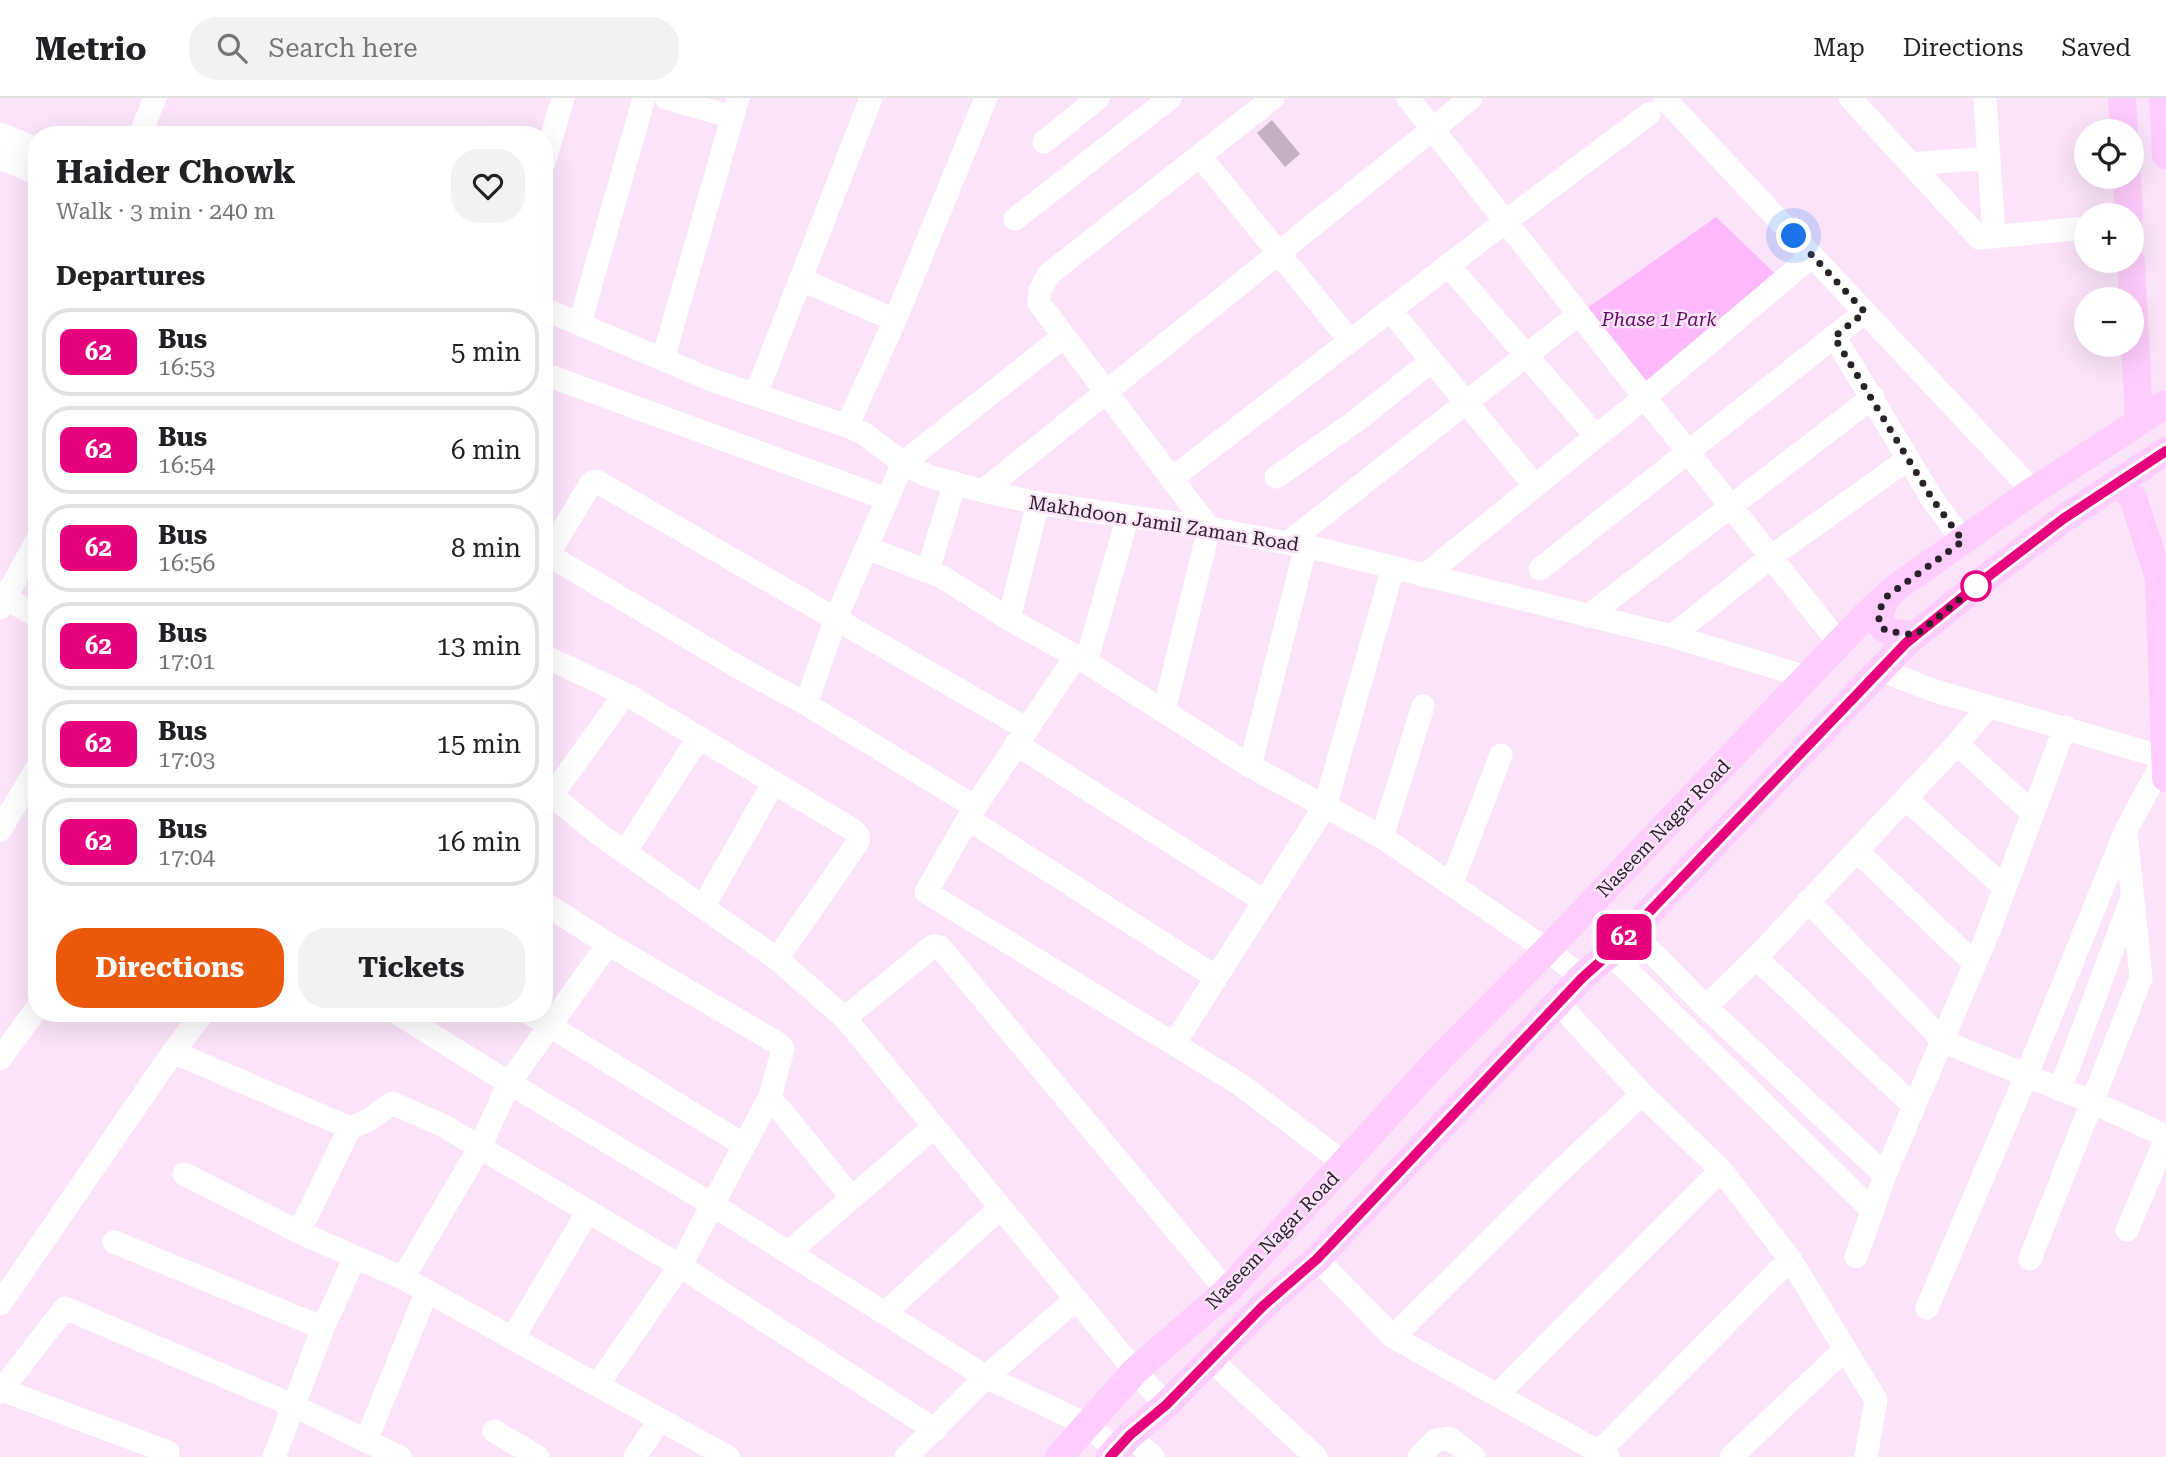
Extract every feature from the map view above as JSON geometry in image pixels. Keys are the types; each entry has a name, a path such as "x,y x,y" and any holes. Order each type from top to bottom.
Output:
{"main road":[{"path":"2122,98 2123,119"},
{"path":"2163,98 2166,155"},
{"path":"2132,273 2139,420"},
{"name":"Naseem Nagar Road","path":"1059,1457 1135,1371 1227,1291 1440,1058 1886,597 2033,491 2166,404"},
{"name":"Naseem Nagar Road","path":"1119,1448 1166,1405 1263,1306 1317,1259 1582,978 1610,953 1916,635 2063,519 2166,451"},
{"path":"2118,484 2133,498 2159,578 2166,765"},
{"path":"1886,597 1879,611 1879,624 1895,633 1916,635"}],"street":[{"path":"144,126 155,98"},
{"path":"553,132 563,98"},
{"path":"580,323 644,98"},
{"path":"663,359 735,107 666,98"},
{"path":"756,394 871,98"},
{"path":"848,426 895,320 986,98"},
{"path":"1015,219 1170,98"},
{"path":"1164,711 1209,528 1039,303 1040,290 1049,275 1200,156 1249,106 1273,98"},
{"path":"1408,98 1839,643"},
{"path":"983,491 1471,98"},
{"path":"1850,98 1979,238 2074,229"},
{"path":"1985,98 1994,237"},
{"path":"1044,142 1095,99"},
{"path":"1171,479 1657,106 1812,256 2033,491"},
{"path":"13,149 28,164"},
{"path":"1200,156 1350,341"},
{"path":"1911,164 1989,158"},
{"path":"1424,576 1645,397 1812,256"},
{"path":"1448,265 1596,436"},
{"path":"800,279 895,320"},
{"path":"1390,310 1535,486"},
{"name":"Makhdoon Jamil Zaman Road","path":"553,312 709,379 848,426 863,433 903,463 928,476 1038,503 1297,544 1672,636 1806,677"},
{"path":"1540,569 1865,312"},
{"path":"1251,766 1297,544 1465,404 1579,314"},
{"path":"807,704 836,618 903,463 1064,337"},
{"path":"1834,337 1873,397 1933,500 1963,541"},
{"path":"1276,477 1356,421 1431,361"},
{"path":"553,377 887,499"},
{"path":"1588,615 1873,397"},
{"path":"1672,636 1772,556 1908,459"},
{"path":"553,546 590,483 596,481 836,618 1021,736 1264,901"},
{"path":"928,570 955,483"},
{"path":"1009,619 1038,503"},
{"path":"1128,516 1081,659 1021,736 926,892 1241,1085 1345,1164"},
{"path":"866,548 928,570 1081,659 1251,766 1382,837 1547,950 1582,978"},
{"path":"28,556 2,601 28,612"},
{"path":"553,557 740,668 807,704 1216,977"},
{"path":"1174,1044 1325,806 1393,568"},
{"path":"553,660 625,694 858,835 859,842 777,959"},
{"path":"1881,670 1932,690 2065,727 2166,765 2126,830 2026,1076 1927,1308"},
{"path":"553,786 625,694"},
{"path":"1382,837 1423,706"},
{"path":"1706,1007 1906,799 1989,706"},
{"path":"1856,1256 1885,1175 2005,888 2065,727"},
{"path":"625,852 699,737"},
{"path":"1957,744 2033,813"},
{"path":"1451,885 1501,755"},
{"path":"702,907 774,782"},
{"path":"0,830 28,783"},
{"path":"553,796 625,852 777,959 845,1018 1135,1371 1166,1405"},
{"path":"1906,799 2005,888"},
{"path":"2031,1259 2141,978 2126,830"},
{"path":"1857,851 1974,963"},
{"path":"2060,1090 2132,899"},
{"path":"1808,901 1941,1041 2092,1102 2166,1138 2127,1230"},
{"path":"553,909 779,1044 783,1049 770,1097 680,1266 598,1384"},
{"path":"1630,930 1706,1007 1885,1175"},
{"path":"553,1022 608,944"},
{"path":"845,1018 933,946 940,947 1227,1291"},
{"path":"1610,953 1874,1211"},
{"path":"1756,958 1914,1106"},
{"path":"1559,1004 1642,1094 1721,1170 1790,1259 1876,1400 1866,1457"},
{"path":"0,1059 28,1020"},
{"path":"0,1304 196,1022"},
{"path":"411,1022 713,1205 986,1377 1088,1425 1119,1448 1153,1457"},
{"path":"544,1022 744,1145"},
{"path":"404,1278 480,1147 509,1083 553,1022"},
{"path":"173,1052 350,1128"},
{"path":"1393,1337 1642,1094"},
{"path":"770,1097 852,1198"},
{"path":"299,1232 350,1128 369,1120 392,1103 444,1126 680,1266 935,1430"},
{"path":"789,1252 934,1127"},
{"path":"1497,1395 1721,1170"},
{"path":"184,1174 299,1232 404,1278 728,1457"},
{"path":"886,1312 1000,1208"},
{"path":"513,1338 588,1211"},
{"path":"114,1242 323,1328"},
{"path":"274,1457 323,1328 355,1257"},
{"path":"1317,1259 1393,1337 1604,1455 1790,1259"},
{"path":"366,1441 427,1291"},
{"path":"906,1457 986,1377 1076,1299"},
{"path":"172,1456 1,1391 65,1308 294,1406 400,1457"},
{"path":"1731,1457 1844,1350"},
{"path":"1211,1360 1316,1457"},
{"path":"635,1457 659,1421"},
{"path":"494,1431 538,1457"},
{"path":"1419,1457 1436,1440 1449,1438 1474,1457"}],"green space":[{"name":"Phase 1 Park","path":"1716,217 1783,281 1645,397 1579,314"}],"building":[{"path":"1272,120 1300,154 1285,167 1257,133"}],"bus line":[{"name":"62","path":"1110,1457 1130,1435 1166,1405 1263,1306 1317,1259 1582,978 1610,953 1906,643 2063,519 2166,451"}],"route":[{"path":"1794,236 1865,312 1834,337 1873,397 1933,500 1963,541 1886,597 1879,611 1879,624 1886,631 1916,635 1976,586"}]}
